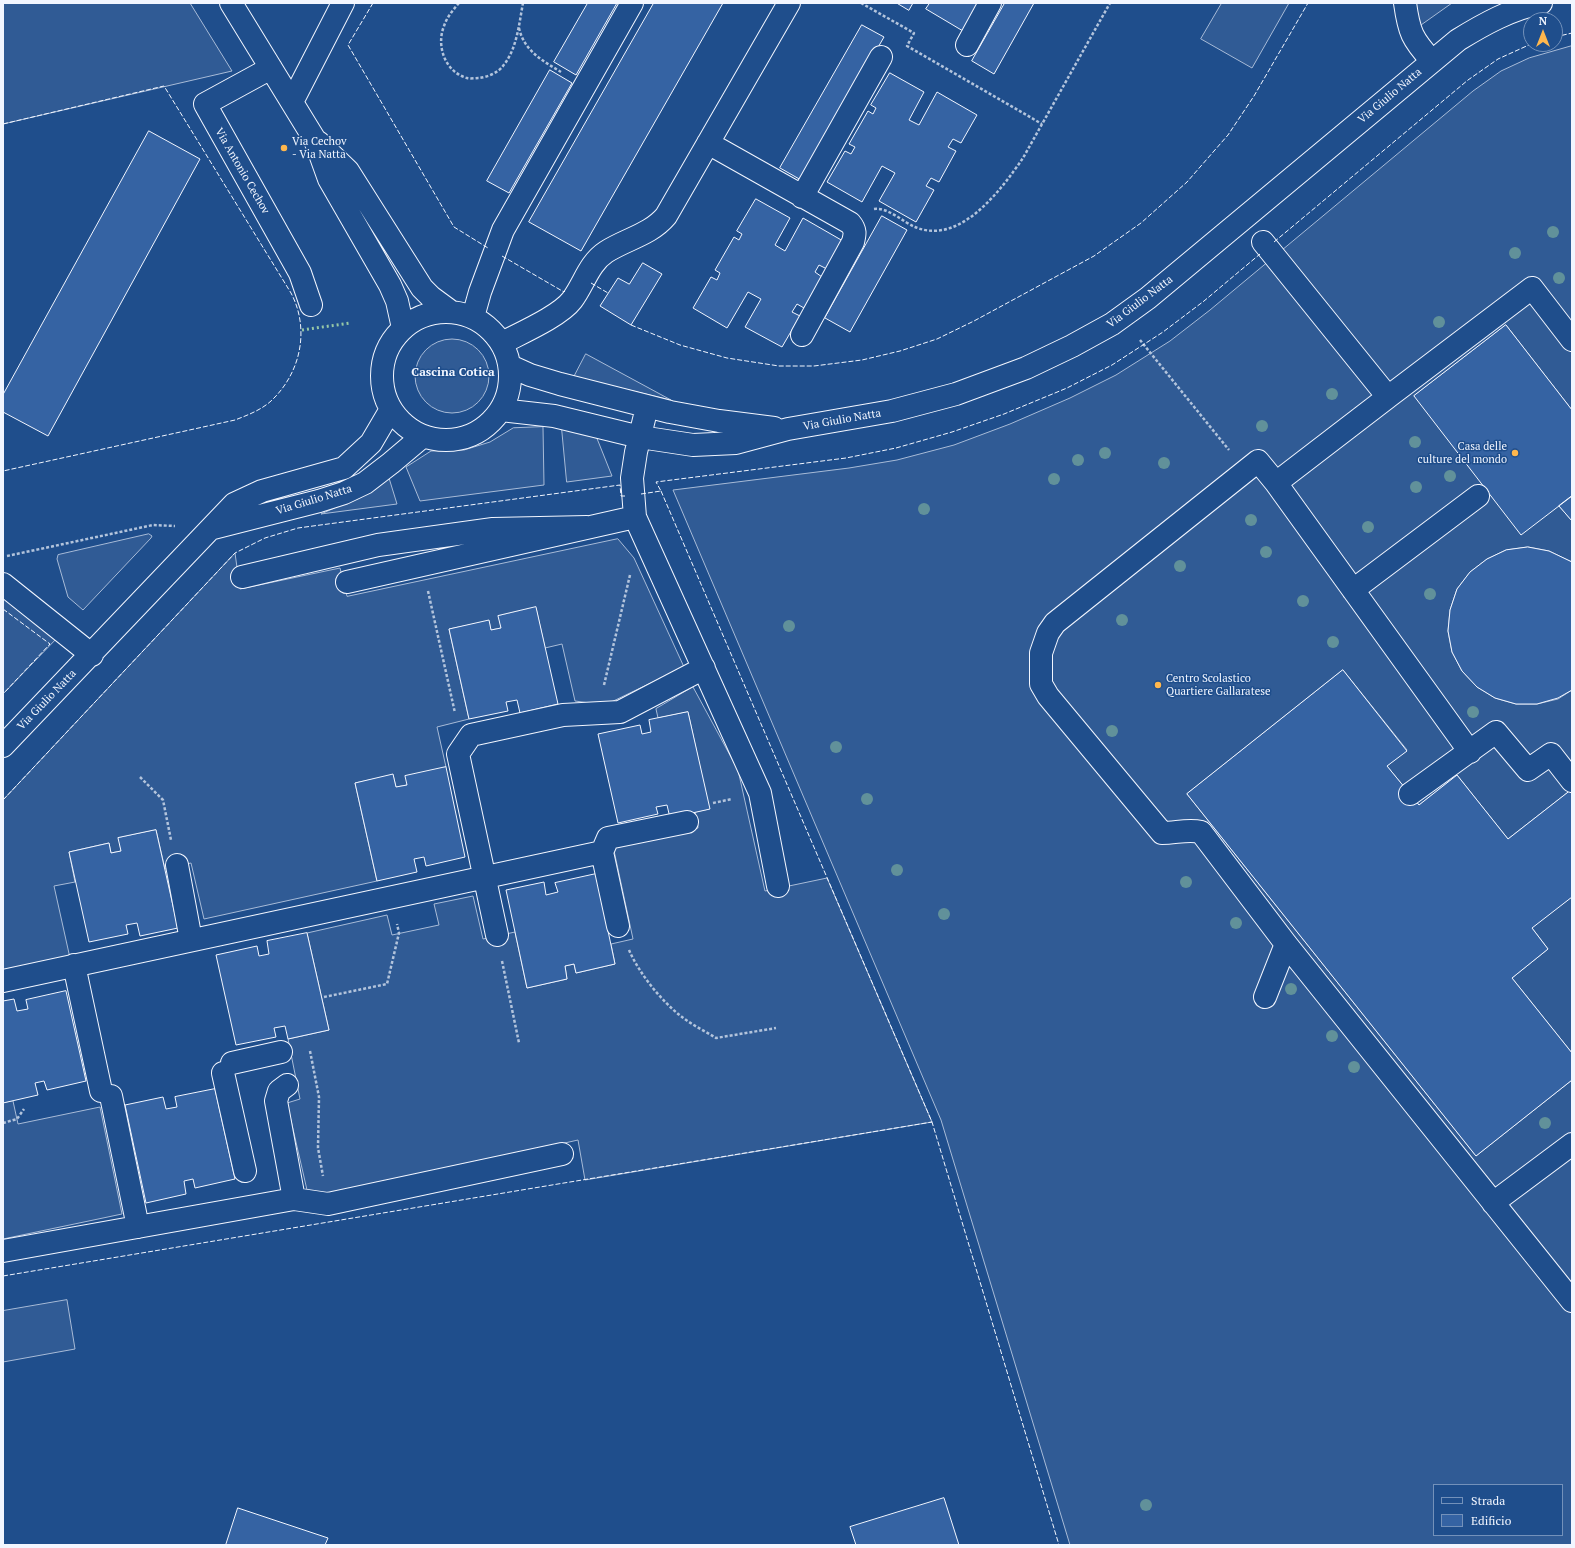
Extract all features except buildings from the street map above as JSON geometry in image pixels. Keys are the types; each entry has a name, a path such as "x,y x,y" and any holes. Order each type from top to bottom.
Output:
{"street":[{"path":"230,3 316,140 329,179 392,290 397,301 403,328"},
{"path":"292,102 343,3"},
{"path":"473,317 480,292 503,230 632,3"},
{"path":"502,343 559,312 572,300 590,269 606,252 660,224 789,3"},
{"path":"967,45 990,3"},
{"name":"Via Giulio Natta","path":"1405,3 1408,26 1417,44 1432,61"},
{"name":"Via Giulio Natta","path":"501,410 554,416 640,437 693,445 736,443 788,429 892,411 956,394 1026,368 1072,346 1112,324 1148,298 1458,40 1486,23 1512,12 1541,3"},
{"path":"802,196 882,57"},
{"name":"Via Antonio Cechov","path":"271,68 205,104 300,273 311,305"},
{"path":"316,140 348,170 422,288 450,312"},
{"path":"708,143 850,223 854,228 855,234 853,242 802,335"},
{"path":"1263,242 1388,397"},
{"path":"1276,483 1532,288 1572,340"},
{"path":"450,312 473,317 492,331 502,343 510,366 510,381 507,396 496,417 484,428 466,437 447,440 423,436 405,425 391,409 383,388 382,366 389,345 403,328 414,320 427,315 450,312"},
{"name":"Via Giulio Natta","path":"510,366 530,375 560,384 647,407 719,421 788,429"},
{"path":"647,407 632,478 635,517 760,793 778,886"},
{"name":"Via Giulio Natta","path":"3,746 92,655 186,553 213,528 234,504 262,491 344,468 371,443 391,409"},
{"name":"Via Giulio Natta","path":"213,528 319,501 365,483 423,436"},
{"path":"1470,752 1276,483 1258,461 1055,623 1048,634 1041,653 1041,684 1048,696 1162,833 1174,833 1191,830 1200,832 1286,944 1572,1301"},
{"path":"1353,590 1478,496"},
{"path":"347,582 635,517"},
{"path":"242,577 378,544 493,529 587,527"},
{"path":"3,584 92,655"},
{"path":"497,935 458,754 471,735 563,715 620,712 704,668"},
{"path":"1410,794 1496,732 1528,770 1551,754 1572,781"},
{"path":"618,926 602,852 608,838 687,822"},
{"path":"3,981 602,852"},
{"path":"177,866 191,940"},
{"path":"1265,997 1286,944"},
{"path":"74,965 138,1227"},
{"path":"245,1171 227,1068 281,1052"},
{"path":"287,1085 279,1091 276,1101 292,1191"},
{"path":"1493,1202 1572,1144"},
{"path":"3,1251 138,1227 292,1191 328,1204 562,1154"}],"path":[{"path":"459,3 452,11 444,26 441,44 444,58 453,72 468,79 486,77 502,68 514,49 523,3"},
{"path":"894,216 922,230 943,231 957,227 973,216 992,198 1010,177 1023,158 1110,3"},
{"path":"518,26 524,43 531,51 551,66"},
{"path":"1140,340 1246,471"},
{"path":"3,557 153,525 213,528"},
{"path":"597,714 634,558 647,544"},
{"path":"422,565 457,722 471,735"},
{"path":"140,777 162,800 177,866"},
{"path":"324,997 387,984 399,933 392,897"},
{"path":"618,926 635,964 658,994 681,1017 716,1038 776,1028"},
{"path":"497,935 519,1043"},
{"path":"281,1052 308,1046 320,1098 318,1148 324,1176 292,1191"},
{"path":"3,1123 17,1119 24,1109"}],"shaded area":[{"path":"3,3 190,3 232,71 3,124"},
{"path":"1222,3 1289,3 1252,68 1201,39"},
{"path":"1414,3 1452,3 1421,25"},
{"name":"Centro Scolastico Quartiere Gallaratese","path":"1572,46 1572,410 1506,325 1414,396 1559,506 1572,521 1572,562 1549,551 1528,547 1506,550 1487,559 1470,572 1457,589 1450,610 1448,631 1452,652 1462,671 1477,687 1495,698 1516,704 1537,704 1558,699 1572,690 1572,789 1508,839 1457,775 1419,805 1387,766 1407,750 1343,670 1187,794 1476,1156 1572,1080 1572,1545 1070,1545 941,1120 673,490 849,468 897,460 954,445 1010,424 1070,398 1116,375 1170,341 1210,310 1473,91 1501,71 1529,58 1550,52 1563,52 1563,49"},
{"path":"452,339 473,345 483,355 489,376 483,397 473,407 452,413 431,407 421,397 415,376 421,355 431,345"},
{"path":"586,354 671,400 574,377"},
{"path":"543,427 544,485 420,501 406,467 431,451 464,450 490,442 513,428"},
{"path":"562,429 596,436 612,476 567,482"},
{"path":"389,478 397,504 321,514 368,493"},
{"path":"149,534 152,536 151,538 83,610 68,597 57,559 58,555"},
{"path":"618,539 634,558 684,667 605,705 575,701 562,644 545,648 536,608 499,616 501,628 491,630 489,621 449,629 469,719 437,727 446,767 407,785 396,787 393,775 355,783 377,881 204,919 191,863 165,869 156,830 119,838 121,851 111,853 109,843 69,852 75,882 54,886 70,958 3,972 3,800 235,553 240,589 340,568 347,596"},
{"path":"3,594 59,636 3,694"},
{"path":"693,687 738,770 765,891 827,878 932,1122 585,1180 578,1140 335,1195 307,1190 287,1103 300,1099 288,1039 329,1030 307,933 387,915 392,935 439,925 434,904 473,896 483,939 515,932 527,988 567,979 565,966 574,964 576,973 615,964 611,944 633,939 613,846 698,828 695,812 709,809 688,712 658,718 656,709"},
{"path":"1572,897 1572,1053 1512,978 1548,949 1532,928"},
{"path":"13,1101 18,1124 100,1107 122,1214 3,1239 3,1103"},
{"path":"67,1300 75,1349 3,1362 3,1311"}],"hedge":[{"path":"302,330 350,323"}],"fence":[{"path":"373,3 348,45 454,227 488,248"},
{"path":"631,325 680,345 727,358 779,366 814,366 862,360 900,351 937,339 974,321 1094,256 1141,223 1187,182 1228,135 1254,96 1308,3"},
{"path":"1563,35 1572,33"},
{"path":"1274,242 1468,80 1498,59 1523,48"},
{"path":"3,124 164,86 291,293 297,307 301,336 296,364 281,390 271,401 249,414 235,420 3,471"},
{"path":"641,494 661,491 656,482 846,458 896,448 952,432 1004,414 1067,388 1112,365 1163,332 1204,301 1260,254"},
{"path":"502,256 564,292 565,291"},
{"path":"591,283 608,293"},
{"path":"3,800 235,553 265,538 298,528 620,485 621,496 625,496"},
{"path":"661,491 932,1122 1059,1545"},
{"path":"3,609 50,644 3,694"},
{"path":"3,1276 932,1122"}],"place":[{"name":"Via Cechov - Via Natta","path":"284,148"},
{"name":"Casa delle culture del mondo","path":"1515,453"},
{"name":"Centro Scolastico Quartiere Gallaratese","path":"1158,685"}],"district":[{"name":"Cascina Cotica","path":"453,373"}]}
